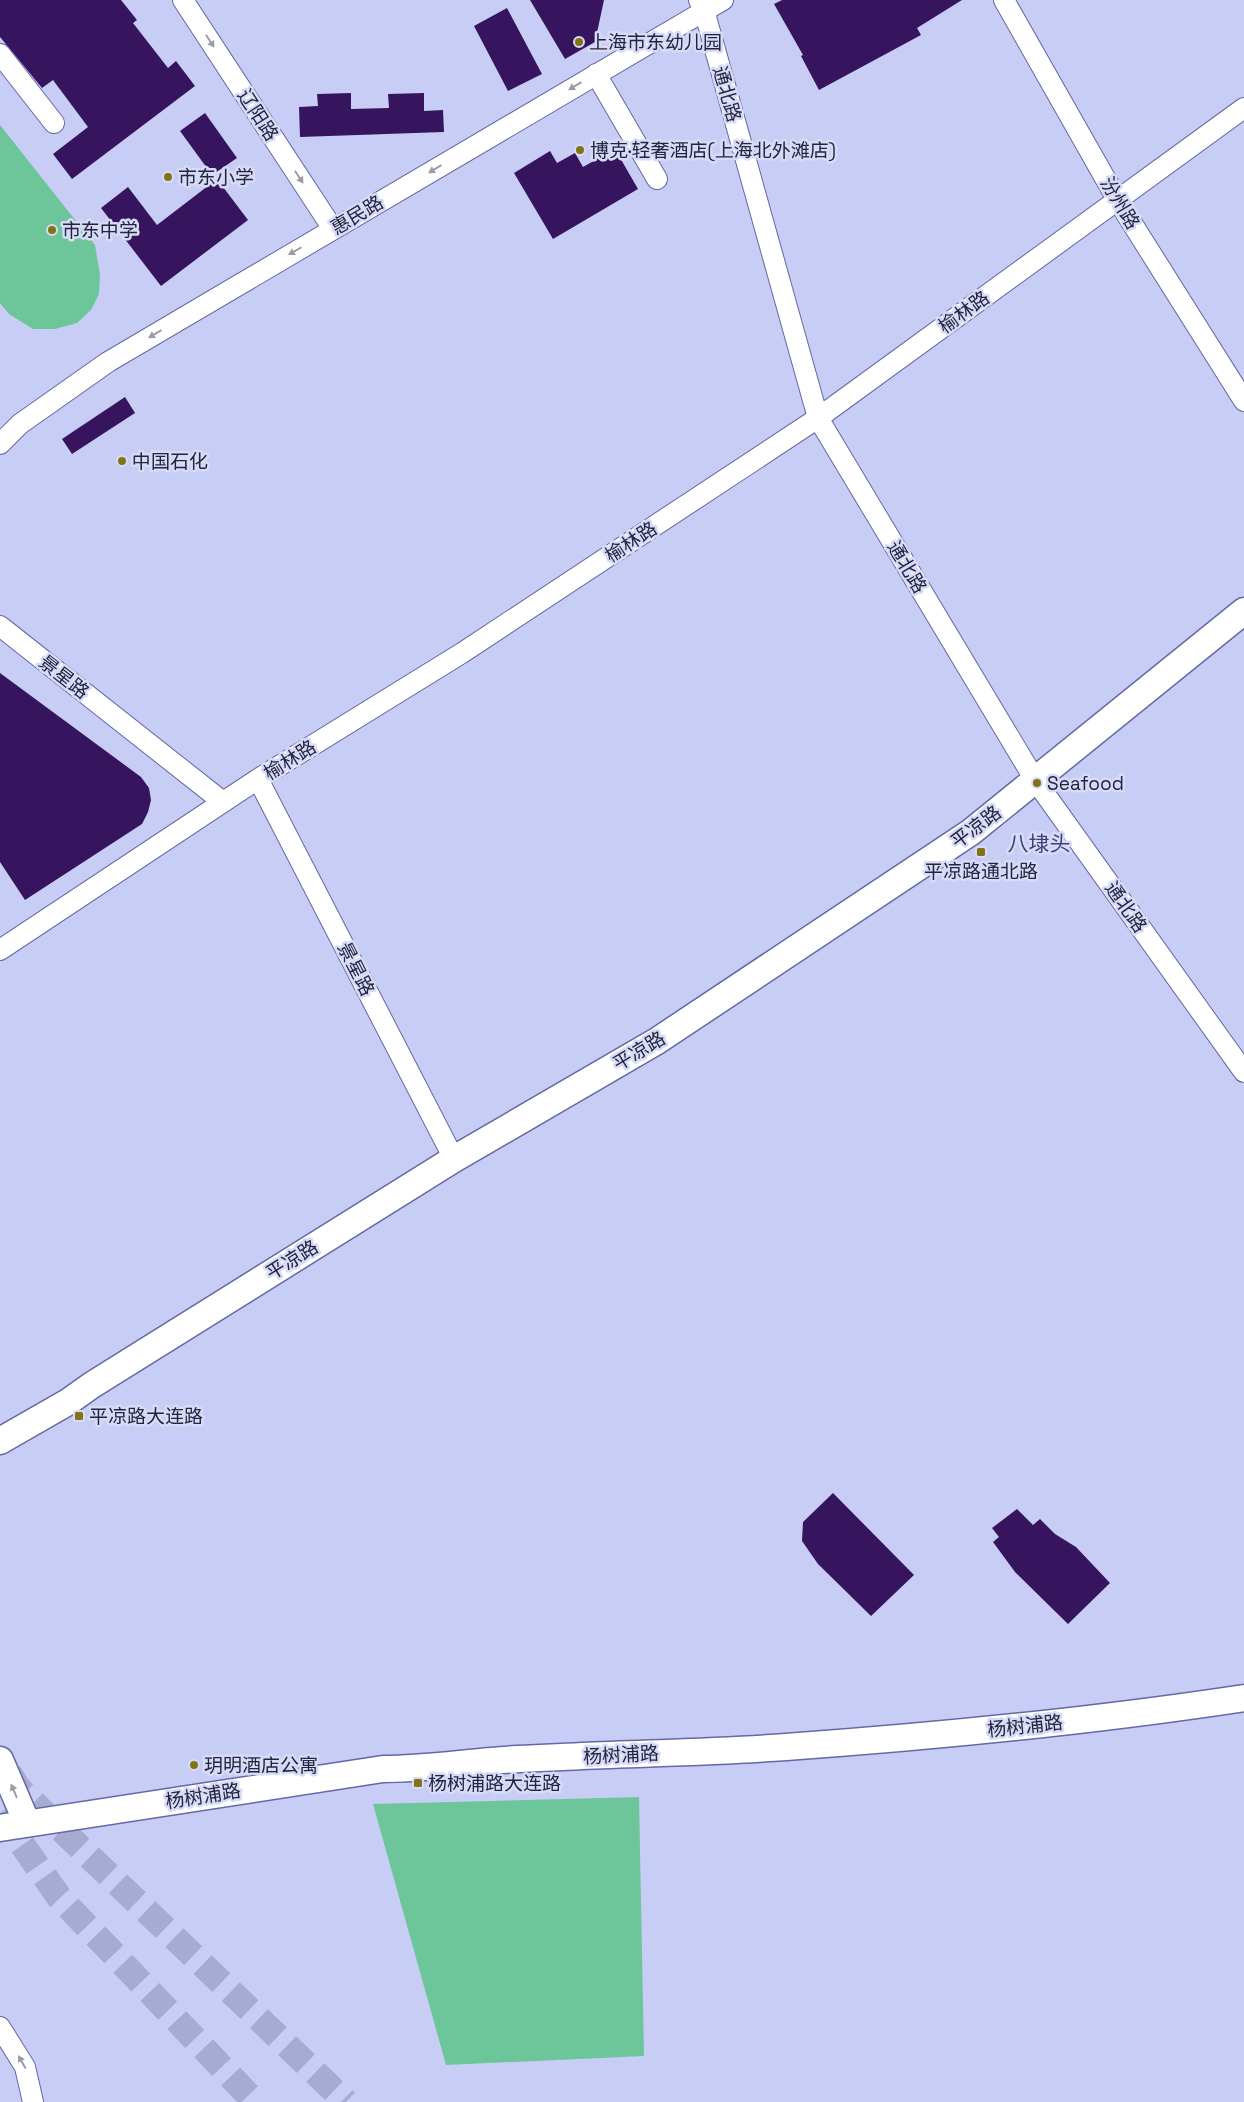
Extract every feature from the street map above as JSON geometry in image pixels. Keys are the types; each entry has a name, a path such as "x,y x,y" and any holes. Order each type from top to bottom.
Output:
{"main road":[{"name":"平凉路","path":"0,1441 68,1402 92,1385 454,1159 657,1041 739,988 971,832 1244,611"},
{"name":"杨树浦路","path":"0,1828 383,1769 415,1769 492,1761 784,1747 900,1738 1022,1727 1244,1698"},
{"path":"0,1760 26,1823"}],"street":[{"name":"辽阳路","path":"183,0 333,229"},
{"name":"惠民路","path":"0,444 20,424 108,362 596,74 702,5 723,0"},
{"name":"汾州路","path":"1004,0 1118,201 1244,401"},
{"name":"通北路","path":"702,5 818,418 1035,780 1244,1072"},
{"path":"0,54 54,123"},
{"path":"596,74 657,179"},
{"name":"榆林路","path":"0,950 258,779 462,653 818,418 1244,108"},
{"name":"景星路","path":"0,626 223,802"},
{"name":"景星路","path":"258,779 454,1159"},
{"path":"0,2027 25,2067 33,2102"}],"green space":[{"path":"0,125 95,245 100,275 99,294 91,310 77,323 55,329 33,329 9,314 0,303"},
{"path":"639,1797 644,2056 446,2065 373,1804"}],"building":[{"path":"0,0 121,0 137,20 133,23 168,68 176,61 195,86 72,179 53,154 88,127 53,80 42,88 0,37"},
{"path":"530,0 604,0 595,42 565,59"},
{"path":"782,0 962,0 917,28 921,35 819,90 801,56 803,55 774,4"},
{"path":"507,8 542,74 508,91 474,26"},
{"path":"351,93 351,109 389,108 388,94 424,93 424,111 443,110 444,132 300,137 299,107 318,106 317,94"},
{"path":"205,113 237,158 212,175 180,131"},
{"path":"615,149 638,189 553,239 514,173 550,151 557,163 575,153 583,167"},
{"path":"217,179 248,220 161,286 101,208 128,187 157,225"},
{"path":"125,397 135,413 72,454 62,439"},
{"path":"0,673 141,777 149,788 151,800 142,824 25,900 0,862"},
{"path":"833,1493 914,1575 871,1616 818,1564 802,1541 803,1522"},
{"path":"1017,1509 1033,1525 1040,1519 1055,1534 1076,1547 1110,1583 1068,1624 1015,1572 993,1542 999,1537 992,1528"}],"tunnel":[{"path":"9,1773 18,1788 346,2102"},
{"path":"0,1813 59,1897 255,2102"}],"place":[{"name":"上海市东幼儿园","path":"579,42"},
{"name":"博克·轻奢酒店(上海北外滩店)","path":"580,150"},
{"name":"市东小学","path":"168,177"},
{"name":"市东中学","path":"52,230"},
{"name":"中国石化","path":"122,461"},
{"name":"Seafood","path":"1037,783"},
{"name":"平凉路通北路","path":"981,852"},
{"name":"平凉路大连路","path":"79,1416"},
{"name":"玥明酒店公寓","path":"194,1765"},
{"name":"杨树浦路大连路","path":"418,1783"}],"district":[{"name":"八埭头","path":"1039,843"}]}
